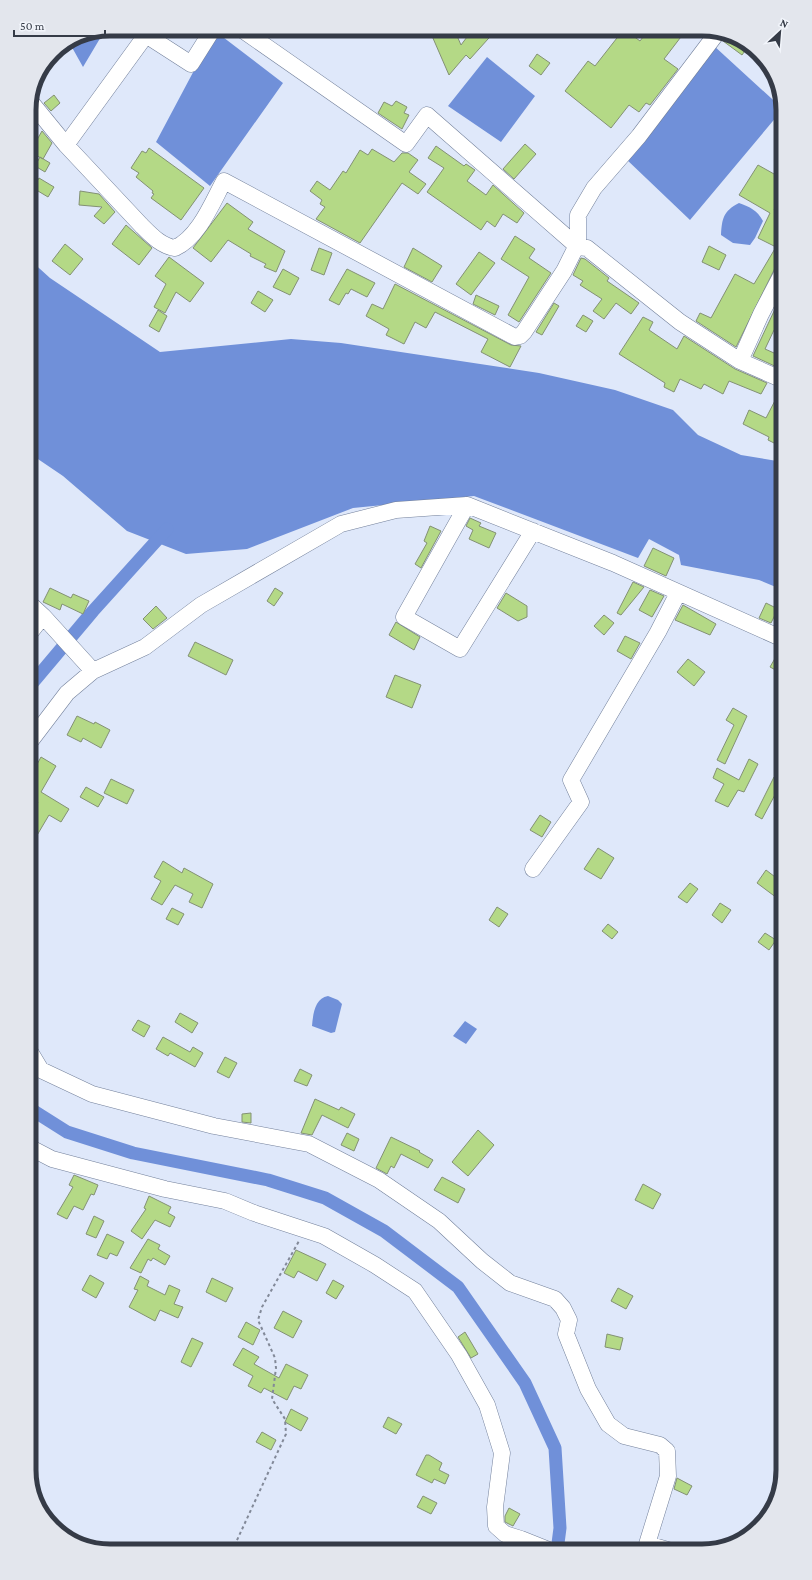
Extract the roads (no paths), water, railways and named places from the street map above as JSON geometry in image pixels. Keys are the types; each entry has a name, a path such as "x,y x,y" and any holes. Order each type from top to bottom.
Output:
{"street":[{"path":"66,145 145,36"},
{"path":"148,36 191,64 209,36"},
{"path":"251,36 406,144 427,115 578,247 587,248 680,322 740,361 776,377"},
{"path":"36,108 66,145 141,225 154,238 168,247 175,248 190,237 203,218 224,181 515,337 520,336 524,332 564,272 574,251 578,247 578,215 594,188 639,136 714,37"},
{"path":"740,361 761,314 776,285"},
{"path":"467,505 404,617 460,649 533,531"},
{"path":"36,734 67,693 94,671 144,646 201,605 341,524 396,510 467,505 613,563 678,594 776,636"},
{"path":"533,869 581,802 571,780 658,632 678,594"},
{"path":"36,610 94,671"},
{"path":"36,625 43,616"},
{"path":"36,1062 41,1070 92,1094 214,1126 309,1144 379,1180 439,1221 482,1261 510,1282 555,1299 563,1308 569,1320 566,1334 588,1389 608,1424 624,1436 660,1445 666,1451 668,1476 645,1544"},
{"path":"36,1151 52,1159 165,1189 225,1201 324,1236 375,1265 416,1291 459,1355 487,1405 502,1453 495,1507 496,1526 518,1544"}],"water":[{"path":"212,36 222,36 283,83 210,186 156,142"},
{"path":"96,37 101,37 83,67 72,47"},
{"path":"713,45 776,102 776,117 690,220 625,158"},
{"path":"487,57 535,96 501,142 448,106"},
{"path":"739,203 753,209 763,221 750,245 733,243 721,235 724,216 730,209"},
{"path":"36,265 50,278 160,352 291,339 341,343 539,373 615,390 673,410 698,435 741,455 776,461 776,587 759,580 681,565 679,555 649,539 638,558 474,496 353,508 247,549 186,554 127,531 63,476 36,458"},
{"path":"328,996 338,1000 342,1004 335,1032 331,1033 312,1026 317,1003 324,997"},
{"path":"465,1021 477,1029 466,1044 453,1036"}],"waterway":[{"path":"36,679 93,611 167,529"},
{"path":"36,1112 67,1132 133,1153 268,1180 325,1198 384,1231 458,1287 525,1383 555,1448 560,1528 558,1544"}]}
